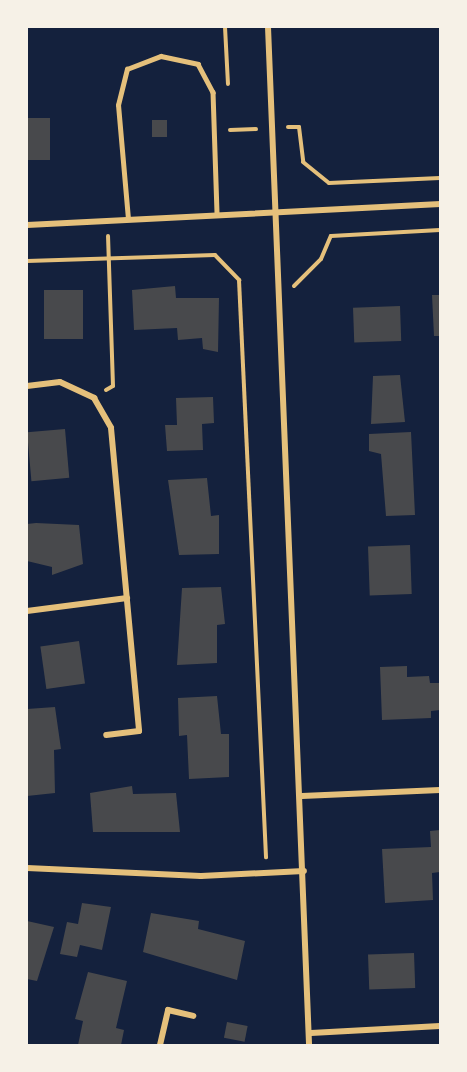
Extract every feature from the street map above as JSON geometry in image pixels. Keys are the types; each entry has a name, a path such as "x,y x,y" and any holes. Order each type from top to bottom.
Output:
{"street":[{"path":"268,27 278,211 302,796 311,1033 309,1045"},
{"path":"27,225 440,204"},
{"path":"27,386 60,382 94,398 111,428 139,731 106,735"},
{"path":"27,611 127,598"},
{"path":"302,796 440,789"},
{"path":"27,868 201,876 304,871"},
{"path":"160,1045 168,1010 193,1016"},
{"path":"311,1033 440,1026"}],"lane":[{"path":"128,219 118,105 127,69 161,56 198,64 213,92 218,214"}],"path":[{"path":"225,27 228,98"},
{"path":"229,120 230,132 274,127 299,127 303,162 329,183 440,178"},
{"path":"94,398 113,386 108,220"},
{"path":"281,299 321,259 331,236 440,230"},
{"path":"27,261 215,255 239,280 265,872"}],"building":[{"path":"27,118 50,118 50,160 27,160"},
{"path":"152,120 167,120 167,137 152,137"},
{"path":"175,286 176,298 219,298 218,352 203,349 202,338 178,340 177,328 134,330 132,290"},
{"path":"44,290 83,290 83,339 44,339"},
{"path":"432,295 440,295 440,336 434,336"},
{"path":"400,306 401,341 354,343 353,308"},
{"path":"400,375 405,422 371,424 373,376"},
{"path":"213,397 214,423 202,424 203,450 167,451 165,425 177,425 176,398"},
{"path":"65,429 69,478 31,481 27,432"},
{"path":"411,432 415,515 386,516 381,454 369,451 369,434"},
{"path":"207,478 211,516 219,515 219,554 179,555 168,480"},
{"path":"27,524 79,525 83,564 52,575 52,567 27,561"},
{"path":"410,545 412,594 370,595 368,546"},
{"path":"221,587 225,624 217,625 217,663 177,665 182,588"},
{"path":"79,641 85,684 46,689 40,646"},
{"path":"407,666 407,677 429,676 430,683 440,683 440,710 431,711 431,718 382,720 380,667"},
{"path":"217,696 221,734 229,734 229,777 189,779 187,735 179,736 178,698"},
{"path":"55,707 61,749 54,750 55,793 27,796 27,709"},
{"path":"132,786 133,794 176,793 180,832 93,832 90,793"},
{"path":"440,830 440,872 432,873 433,900 385,903 382,849 431,847 430,831"},
{"path":"82,903 111,907 102,950 80,945 77,957 60,954 67,922 78,924"},
{"path":"151,913 199,921 198,929 245,941 237,980 143,952"},
{"path":"27,921 54,927 37,981 27,979"},
{"path":"414,953 415,988 369,990 368,955"},
{"path":"88,972 127,981 116,1028 124,1030 121,1045 78,1045 83,1021 75,1019"},
{"path":"227,1022 248,1026 245,1042 224,1038"}]}
